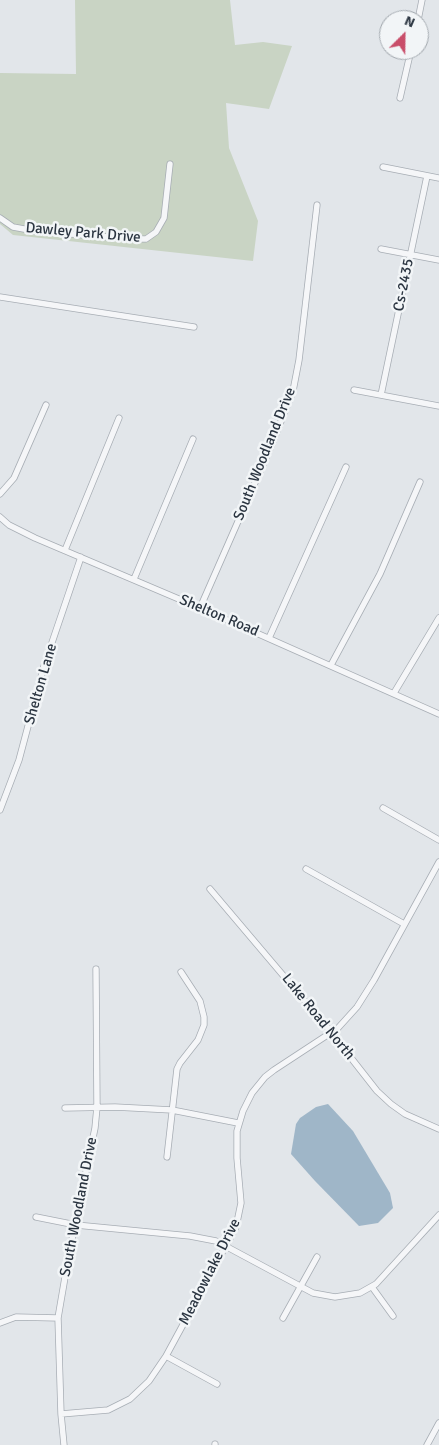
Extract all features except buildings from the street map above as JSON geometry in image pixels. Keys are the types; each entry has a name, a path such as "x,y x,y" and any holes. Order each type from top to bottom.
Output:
{"street":[{"path":"400,98 409,60"},
{"name":"Dawley Park Drive","path":"0,218 14,227 35,231 132,240 150,238 159,228 164,218 170,164"},
{"path":"383,167 439,178"},
{"name":"Cs-2435","path":"381,395 427,176"},
{"name":"South Woodland Drive","path":"200,608 272,444 293,391 299,360 316,205"},
{"path":"381,249 439,260"},
{"path":"0,297 194,327"},
{"path":"354,390 439,406"},
{"path":"0,494 14,478 46,405"},
{"path":"65,550 119,418"},
{"path":"134,579 193,439"},
{"path":"269,638 346,467"},
{"path":"331,665 380,574 420,482"},
{"name":"Shelton Road","path":"0,517 25,534 134,579 439,714"},
{"name":"Shelton Lane","path":"0,810 19,760 44,666 81,557"},
{"path":"394,693 439,618"},
{"path":"383,808 439,840"},
{"name":"Meadowlake Drive","path":"61,1414 98,1412 119,1405 130,1399 149,1381 166,1356 238,1220 241,1203 237,1158 238,1123 252,1093 265,1078 332,1033 363,999 439,862"},
{"path":"306,868 404,924"},
{"name":"Lake Road North","path":"210,889 332,1033 384,1098 405,1114 439,1129"},
{"name":"South Woodland Drive","path":"64,1445 61,1414 58,1318 95,1128 97,1107 96,969"},
{"path":"167,1156 177,1069 202,1034 204,1017 197,995 180,972"},
{"path":"64,1108 97,1107 172,1110 238,1123"},
{"path":"36,1217 76,1225 190,1236 216,1241 301,1287 320,1295 335,1297 352,1296 372,1287 439,1216"},
{"path":"283,1318 317,1257"},
{"path":"372,1287 393,1316"},
{"path":"0,1323 16,1317 58,1318"},
{"path":"166,1356 218,1384"},
{"path":"427,1445 439,1423"}],"green space":[{"path":"75,0 230,0 235,45 263,42 292,46 269,109 226,103 229,148 258,221 253,261 13,235 0,224 0,73 76,74"}],"water":[{"path":"328,1104 353,1131 390,1193 393,1208 378,1223 359,1226 291,1154 296,1124 300,1118 316,1107"}]}
